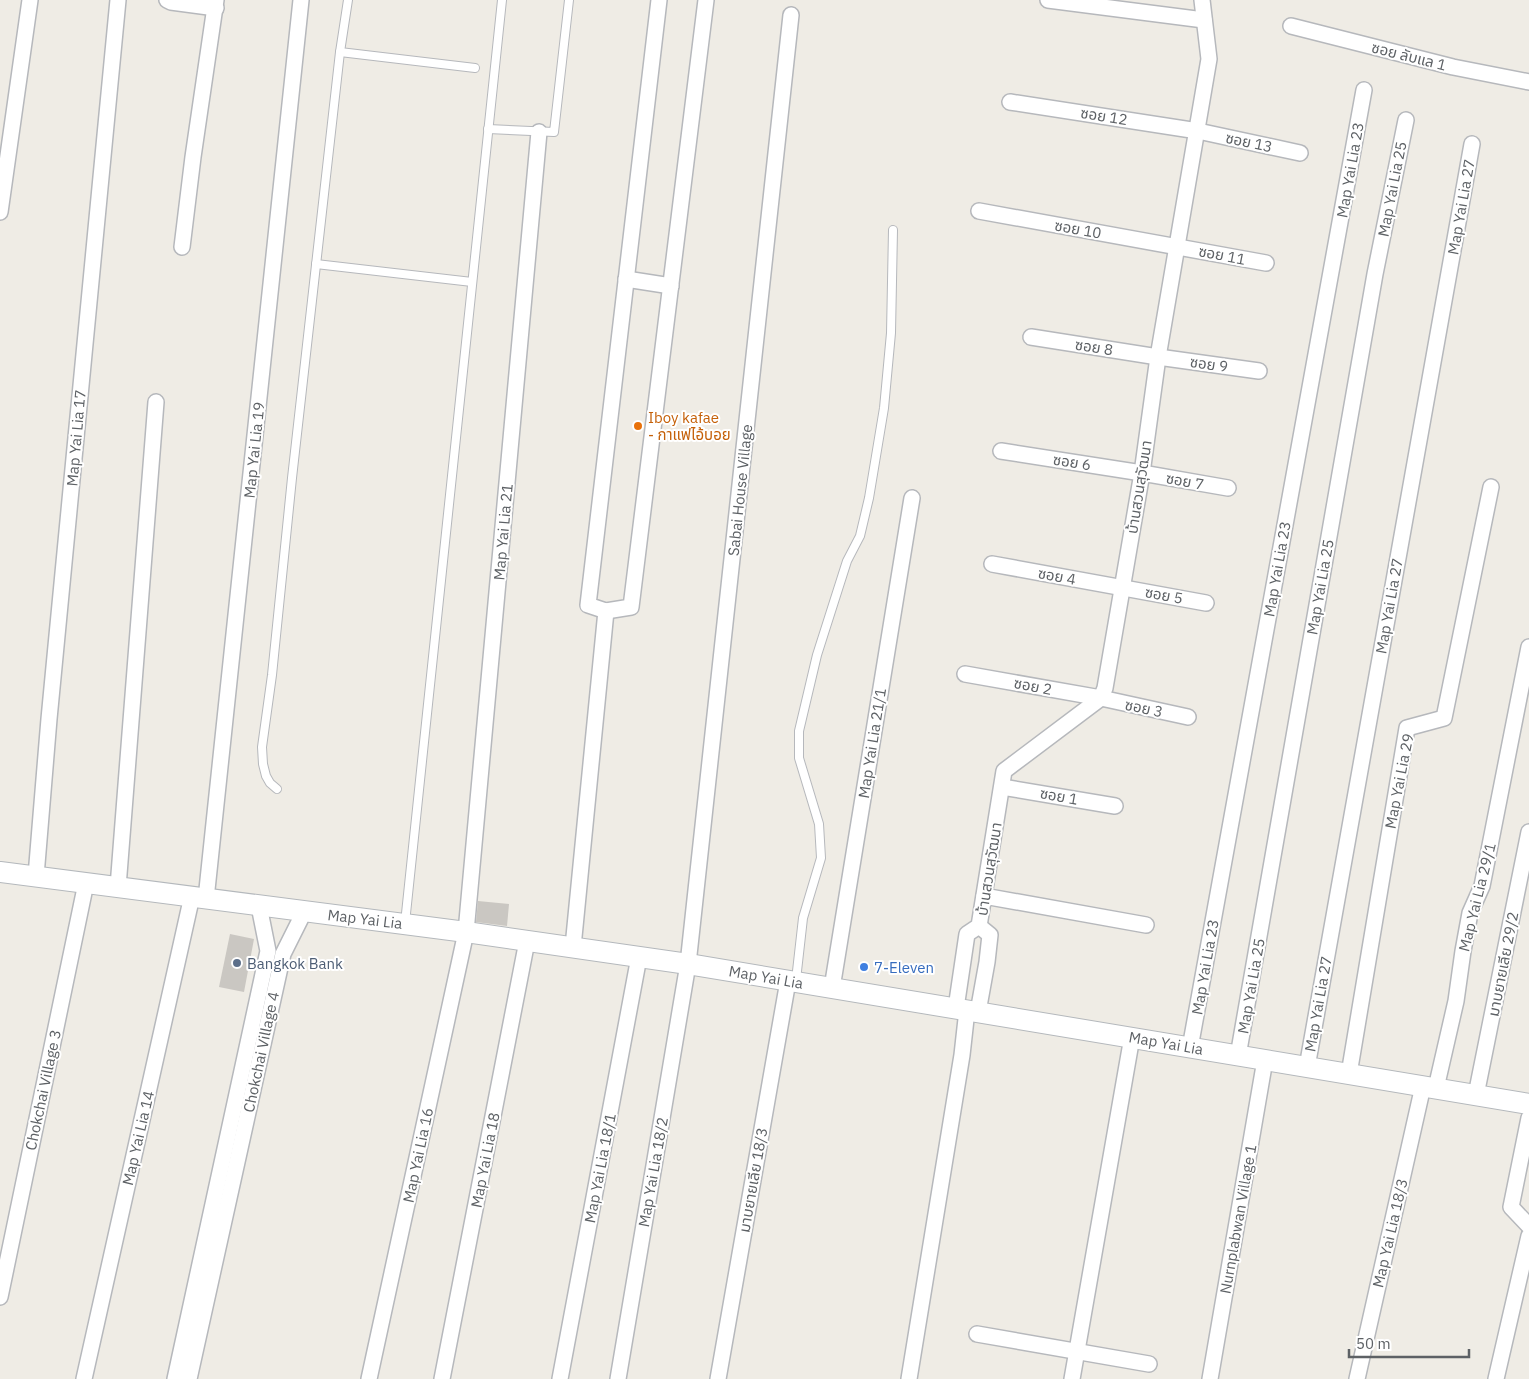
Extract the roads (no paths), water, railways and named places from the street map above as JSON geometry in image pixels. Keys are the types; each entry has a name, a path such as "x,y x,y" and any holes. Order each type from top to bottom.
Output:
{"street":[{"path":"0,212 30,0"},
{"name":"Map Yai Lia 17","path":"36,876 49,719 118,0"},
{"path":"166,0 171,2 216,4 182,247"},
{"name":"Map Yai Lia 19","path":"199,898 302,0"},
{"path":"659,0 588,605 606,611 632,607 706,0"},
{"path":"1048,0 1204,20"},
{"name":"บ้านสวนสุวัฒนา","path":"979,926 1004,771 1101,698 1105,688 1142,473 1158,357 1209,59 1202,0"},
{"name":"Sabai House Village","path":"688,964 791,15"},
{"name":"ซอย ลับแล 1","path":"1291,26 1453,67 1529,82"},
{"name":"Map Yai Lia 23","path":"1190,1048 1364,90"},
{"name":"ซอย 12","path":"1010,102 1198,131"},
{"name":"Map Yai Lia 25","path":"1238,1056 1375,274 1406,120"},
{"name":"ซอย 13","path":"1198,131 1300,154"},
{"name":"Map Yai Lia 21","path":"466,932 539,132"},
{"name":"Map Yai Lia 27","path":"1307,1067 1472,144"},
{"name":"ซอย 10","path":"979,211 1177,247"},
{"name":"ซอย 11","path":"1177,247 1266,263"},
{"path":"626,279 671,286"},
{"name":"ซอย 8","path":"1031,337 1158,357"},
{"name":"ซอย 9","path":"1158,357 1259,371"},
{"path":"118,887 156,402"},
{"name":"ซอย 6","path":"1001,451 1142,473"},
{"name":"ซอย 7","path":"1142,473 1228,488"},
{"name":"Map Yai Lia 29","path":"1349,1074 1407,728 1444,718 1492,487"},
{"name":"Map Yai Lia 21/1","path":"832,988 912,498"},
{"name":"ซอย 4","path":"992,564 1122,587"},
{"name":"ซอย 5","path":"1122,587 1206,602"},
{"path":"573,947 606,611"},
{"name":"Map Yai Lia 29/1","path":"1430,1087 1456,1001 1462,952 1470,913 1482,886 1529,647"},
{"name":"ซอย 2","path":"965,674 1101,698"},
{"name":"ซอย 3","path":"1101,698 1188,717"},
{"name":"ซอย 1","path":"1002,787 1115,806"},
{"name":"มาบยายเลีย 29/2","path":"1476,1095 1529,832"},
{"name":"Map Yai Lia","path":"0,872 466,932 688,964 1529,1104"},
{"name":"Chokchai Village 3","path":"0,1297 86,883"},
{"path":"984,896 1146,925"},
{"name":"Map Yai Lia 14","path":"84,1379 199,898"},
{"name":"Chokchai Village 4","path":"229,1166 268,951 259,906"},
{"name":"Chokchai Village 4","path":"183,1375 229,1166 283,954 304,912"},
{"path":"909,1379 962,1055 967,1010 967,934 979,926 990,935 987,962 967,1010"},
{"name":"Map Yai Lia 16","path":"369,1379 466,932"},
{"name":"Map Yai Lia 18","path":"442,1379 527,941"},
{"name":"Map Yai Lia 18/1","path":"560,1379 639,957"},
{"name":"Map Yai Lia 18/2","path":"618,1379 688,964"},
{"name":"มาบยายเลีย 18/3","path":"718,1379 792,982"},
{"path":"1072,1379 1132,1037"},
{"name":"Nurnplabwan Village 1","path":"1210,1379 1265,1060"},
{"name":"Map Yai Lia 18/3","path":"1358,1379 1430,1087"},
{"path":"1529,1118 1511,1207 1529,1226"},
{"path":"1496,1379 1529,1236"},
{"path":"977,1334 1149,1364"}],"lane":[{"path":"277,789 266,776 262,747 272,675 340,52 348,0"},
{"path":"405,924 502,0"},
{"path":"488,129 554,132 569,0"},
{"path":"340,52 475,68"},
{"path":"792,982 803,918 812,894 821,858 819,824 799,758 799,731 817,656 847,561 860,536 869,498 884,408 891,333 893,230"},
{"path":"316,264 472,282"}],"place":[{"name":"Iboy kafae - กาแฟไอ้บอย","path":"638,426"},
{"name":"Bangkok Bank","path":"237,963"},
{"name":"7-Eleven","path":"864,967"}]}
